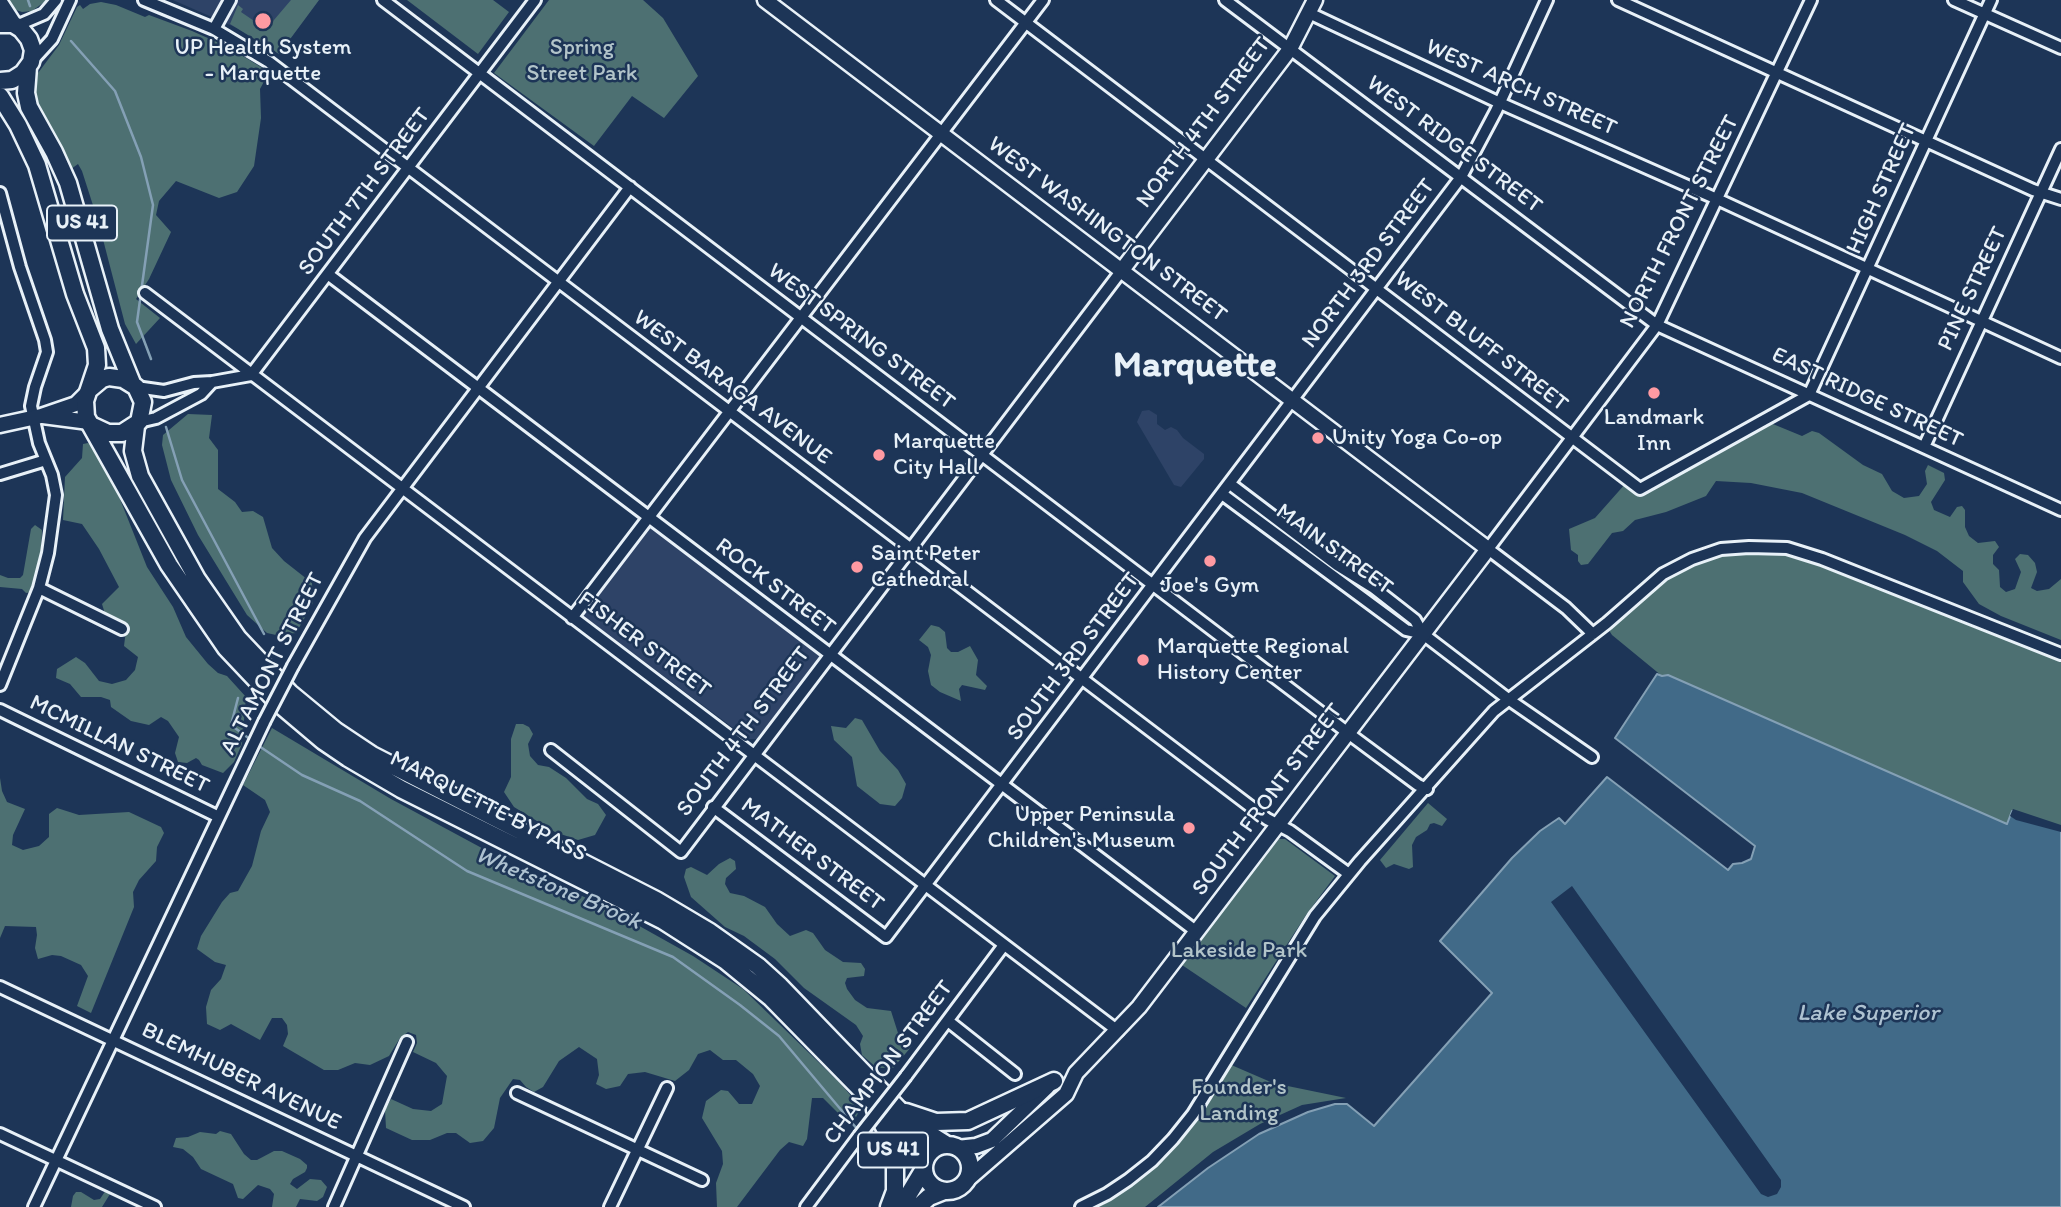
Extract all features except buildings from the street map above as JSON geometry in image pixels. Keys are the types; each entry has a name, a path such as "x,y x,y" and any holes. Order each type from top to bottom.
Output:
{"highway":[{"name":"US 41","path":"0,4 10,25 26,34 32,44 26,93 29,107 54,152 72,194 110,329 143,402 137,424"},
{"path":"0,81 17,77 29,65"},
{"name":"US 41","path":"0,96 37,164 75,294 96,348 97,365 84,408 91,424"},
{"path":"88,391 96,383 109,377 124,379 134,385"},
{"path":"91,424 101,431 115,434 137,424"},
{"name":"MARQUETTE BYPASS","path":"91,424 169,565 196,608 243,667 302,723 323,741 372,773 685,933 726,961 770,997 869,1098 902,1127 913,1142 924,1168"},
{"name":"MARQUETTE BYPASS","path":"137,424 133,451 140,476 197,579 238,638 290,693 336,731 372,755 656,900 710,932 758,966 780,986 919,1129 952,1147"},
{"path":"897,1108 936,1122 968,1121 1054,1081"},
{"name":"US 41","path":"869,1098 886,1128 895,1159 895,1191 889,1207"},
{"name":"US 41","path":"901,1207 931,1152 940,1146 952,1147 969,1162 967,1180 958,1189 929,1197 918,1207"},
{"name":"US 41","path":"924,1168 930,1182 944,1191"}],"main road":[{"name":"WEST WASHINGTON STREET","path":"768,1 1488,549"},
{"name":"NORTH 4TH STREET","path":"1122,270 1290,49 1312,7"},
{"path":"0,425 37,417 76,404 88,391"},
{"path":"37,417 91,424"},
{"name":"SOUTH FRONT STREET","path":"967,1180 1066,1094 1076,1073 1118,1031 1197,932 1488,549"},
{"name":"SOUTH FRONT STREET","path":"952,1147 976,1146 992,1140 1054,1081 1076,1073"}],"street":[{"path":"10,25 44,14 56,0"},
{"path":"29,65 52,39 70,0"},
{"name":"WEST BARAGA AVENUE","path":"132,0 146,1 214,29 269,62 1267,819 1349,874"},
{"path":"214,29 230,0"},
{"name":"WEST SPRING STREET","path":"383,0 1348,733 1427,789"},
{"name":"SOUTH 7TH STREET","path":"251,375 535,0"},
{"name":"WEST BLUFF STREET","path":"996,0 1640,489 1810,395"},
{"path":"572,618 1043,0"},
{"name":"WEST RIDGE STREET","path":"1225,0 1657,325"},
{"name":"NORTH 3RD STREET","path":"1293,401 1461,177 1500,103 1548,0"},
{"path":"1618,0 1926,142 2040,193 2061,199"},
{"name":"NORTH FRONT STREET","path":"1488,549 1657,325 1811,0"},
{"path":"1954,0 2061,48"},
{"name":"HIGH STREET","path":"1810,395 1991,0"},
{"name":"WEST ARCH STREET","path":"1312,7 1500,103 1717,199 2061,358"},
{"name":"PINE STREET","path":"1924,447 2061,149"},
{"name":"ALTAMONT STREET","path":"34,1207 264,722 342,577 365,538 402,487 630,187"},
{"path":"0,193 20,267 45,340 47,352 31,406 37,417 56,495 47,560 39,588 0,685"},
{"name":"SOUTH 4TH STREET","path":"551,750 681,852 1122,270"},
{"name":"ROCK STREET","path":"329,275 1197,932"},
{"name":"FISHER STREET","path":"145,293 1118,1031"},
{"name":"EAST RIDGE STREET","path":"1657,325 2061,510"},
{"path":"134,385 164,391 194,383 251,375"},
{"path":"137,424 156,418 201,394 212,382"},
{"name":"SOUTH 3RD STREET","path":"886,937 1293,401"},
{"path":"0,474 46,460"},
{"name":"MAIN STREET","path":"1230,484 1337,565 1395,604 1415,620 1423,634 1508,699 1592,757"},
{"name":"MAIN STREET","path":"1222,494 1406,630 1423,634"},
{"path":"1081,1207 1107,1195 1128,1180 1152,1161 1173,1139 1193,1114 1228,1059 1296,944 1349,874 1494,711 1663,574 1692,559 1721,550 1787,548 1822,559 2061,654"},
{"path":"1488,549 1566,608 1592,634"},
{"path":"39,588 122,629"},
{"name":"MCMILLAN STREET","path":"0,710 219,817"},
{"name":"MATHER STREET","path":"713,807 886,937"},
{"name":"CHAMPION STREET","path":"806,1207 1004,945"},
{"name":"BLEMHUBER AVENUE","path":"0,987 464,1207"},
{"path":"948,1021 1015,1074"},
{"path":"334,1207 407,1041"},
{"path":"610,1207 667,1088"},
{"path":"517,1093 702,1180"},
{"path":"0,1134 155,1207"}],"shaded area":[{"name":"UP Health System - Marquette","path":"173,0 319,0 279,54 237,28"},
{"path":"1149,410 1157,415 1157,424 1165,430 1171,427 1177,430 1204,454 1204,459 1181,487 1174,485 1137,422 1142,411"},
{"path":"651,527 824,653 757,739 748,739 582,615"}],"green space":[{"path":"5,0 47,0 32,11 22,12 13,9"},
{"path":"291,0 319,0 279,54 230,24 238,5 243,9 241,12 260,25 268,27"},
{"path":"407,0 493,0 509,12 478,54"},
{"name":"Spring Street Park","path":"549,0 643,0 663,18 698,76 664,118 632,96 594,146 494,73"},
{"path":"101,2 145,17 149,15 192,31 228,47 269,72 260,89 261,118 254,166 237,192 219,198 176,181 159,201 156,215 171,232 149,279 136,299 160,318 136,344 125,324 82,171 78,164 71,169 34,97 38,73 59,45 77,7 80,5 83,9 90,4"},
{"path":"188,414 212,415 209,438 218,450 218,489 235,502 242,512 253,511 263,517 272,548 312,583 313,603 296,633 267,633 247,615 198,535 171,480 162,445 163,435"},
{"path":"1768,422 1802,436 1812,431 1819,433 1863,465 1882,474 1892,491 1904,498 1919,496 1927,484 1925,471 1928,465 1944,473 1945,480 1931,502 1934,510 1950,517 1957,507 1962,506 1969,536 1978,543 1995,541 1999,547 1993,555 1993,564 1999,570 2000,587 2006,592 2015,589 2021,572 2015,559 2020,554 2028,555 2035,563 2037,572 2031,588 2037,591 2049,589 2061,579 2061,640 2001,616 1979,604 1963,582 1963,571 1937,551 1802,493 1751,483 1716,481 1706,496 1666,512 1635,520 1623,531 1612,533 1588,564 1581,565 1578,561 1578,555 1571,550 1569,529 1595,518 1626,483 1635,491"},
{"path":"88,443 94,447 108,469 147,567 173,607 186,637 208,664 218,673 227,676 246,697 242,744 234,762 223,773 202,765 196,758 187,763 178,762 175,753 179,737 168,721 161,717 149,725 131,721 111,707 110,700 81,697 70,684 56,678 57,669 76,657 85,663 99,681 112,684 126,680 135,670 138,657 124,646 126,630 106,617 102,604 119,587 99,549 82,524 63,520 65,477 82,458 83,444"},
{"path":"35,525 42,530 41,556 31,592 0,587 0,575 20,578 23,575 31,529"},
{"path":"1787,548 2061,654 2061,828 2007,824 1668,675 1662,676 1612,635 1605,624 1663,574 1721,549"},
{"path":"931,625 945,632 947,648 951,652 958,652 970,646 978,660 976,675 987,686 985,690 962,685 959,689 961,701 931,685 928,671 931,655 928,647 919,640"},
{"path":"855,718 862,720 880,751 898,770 906,784 902,798 895,806 880,804 857,786 852,757 834,740 831,726 846,728"},
{"path":"516,724 529,727 533,734 528,744 530,756 538,765 549,767 566,778 587,799 598,804 606,815 595,835 578,840 555,832 514,807 504,792 511,777 511,739"},
{"path":"272,728 391,799 504,860 520,880 531,885 548,881 600,904 693,956 743,989 841,1084 861,1108 855,1119 840,1115 823,1098 812,1098 807,1139 803,1146 789,1142 780,1150 737,1207 717,1207 716,1183 723,1164 722,1151 702,1118 706,1101 721,1090 728,1091 739,1104 752,1104 760,1086 753,1074 736,1060 723,1060 710,1050 698,1054 689,1070 675,1081 645,1072 628,1074 620,1086 606,1089 596,1084 599,1075 597,1059 579,1047 559,1061 543,1087 534,1092 520,1080 513,1079 500,1098 494,1128 483,1141 470,1143 456,1133 447,1133 430,1140 412,1140 386,1128 385,1110 391,1099 413,1109 431,1111 442,1104 447,1076 436,1063 413,1052 417,1043 416,1035 408,1032 400,1038 389,1056 370,1065 355,1063 338,1070 324,1070 283,1046 288,1034 287,1025 282,1018 272,1018 260,1040 231,1024 220,1030 207,1024 206,1007 211,990 221,979 226,965 215,962 197,949 201,936 222,902 230,893 238,891 252,866 261,831 270,812 265,800 243,785"},
{"path":"0,778 7,802 25,809 13,835 12,845 23,850 39,846 49,837 49,814 57,808 79,815 129,812 161,827 164,833 157,847 156,861 139,880 133,892 134,907 91,1013 77,1006 88,976 81,965 61,956 52,955 38,959 35,948 36,927 5,926 0,938"},
{"path":"1428,803 1447,819 1442,826 1430,824 1427,830 1416,837 1412,845 1413,867 1409,869 1394,864 1386,868 1380,860"},
{"name":"Lakeside Park","path":"1279,839 1285,839 1335,876 1306,915 1246,1008 1182,965 1240,886"},
{"path":"730,858 735,861 736,869 726,878 725,884 730,893 744,896 765,907 790,936 806,930 813,933 825,950 843,962 861,963 865,969 864,976 847,978 847,989 855,1000 867,1008 891,1011 898,1033 912,1046 893,1068 877,1068 862,1055 860,1044 863,1036 856,1025 804,988 775,959 744,936 725,927 691,897 684,877 686,869 691,867 707,875"},
{"name":"Founder's Landing","path":"1229,1064 1273,1083 1346,1098 1302,1105 1260,1124 1213,1152 1145,1207 1088,1207 1142,1173"},
{"path":"220,1131 231,1134 251,1160 257,1160 274,1151 282,1151 300,1159 307,1168 290,1184 297,1189 310,1179 321,1180 327,1187 323,1197 317,1201 300,1199 296,1207 272,1207 274,1194 270,1189 258,1185 243,1199 238,1198 233,1184 201,1169 183,1149 173,1147 176,1138 200,1132 216,1134"},
{"path":"106,1190 110,1194 102,1207 71,1207 76,1192 94,1200 100,1199"}],"water":[{"name":"Lake Superior","path":"1657,674 1668,675 2007,824 2012,811 2061,828 2061,1207 1158,1207 1208,1168 1259,1134 1308,1112 1335,1104 1347,1104 1374,1126 1492,993 1440,941 1512,858 1540,831 1559,818 1565,824 1607,777 1728,870 1733,864 1751,859 1755,846 1615,738"}],"pier":[{"path":"2013,809 2061,825 2061,832 2016,820 2010,816"},
{"path":"1572,886 1781,1180 1777,1194 1768,1197 1761,1194 1551,902"}],"waterway":[{"name":"Whetstone Brook","path":"28,0 30,6"},
{"name":"Whetstone Brook","path":"71,41 115,91 141,157 153,205 137,322 151,359"},
{"name":"Whetstone Brook","path":"166,427 182,480 264,634"},
{"name":"Whetstone Brook","path":"238,698 231,725 251,740"},
{"name":"Whetstone Brook","path":"256,744 302,775 360,801 467,871 673,957 779,1036 858,1130"}],"place":[{"name":"UP Health System - Marquette","path":"263,21"},
{"name":"Landmark Inn","path":"1654,393"},
{"name":"Unity Yoga Co-op","path":"1318,438"},
{"name":"Marquette City Hall","path":"879,455"},
{"name":"Joe's Gym","path":"1210,561"},
{"name":"Saint Peter Cathedral","path":"857,567"},
{"name":"Marquette Regional History Center","path":"1143,660"},
{"name":"Upper Peninsula Children's Museum","path":"1189,828"}],"district":[{"name":"Marquette","path":"1195,367"}]}
